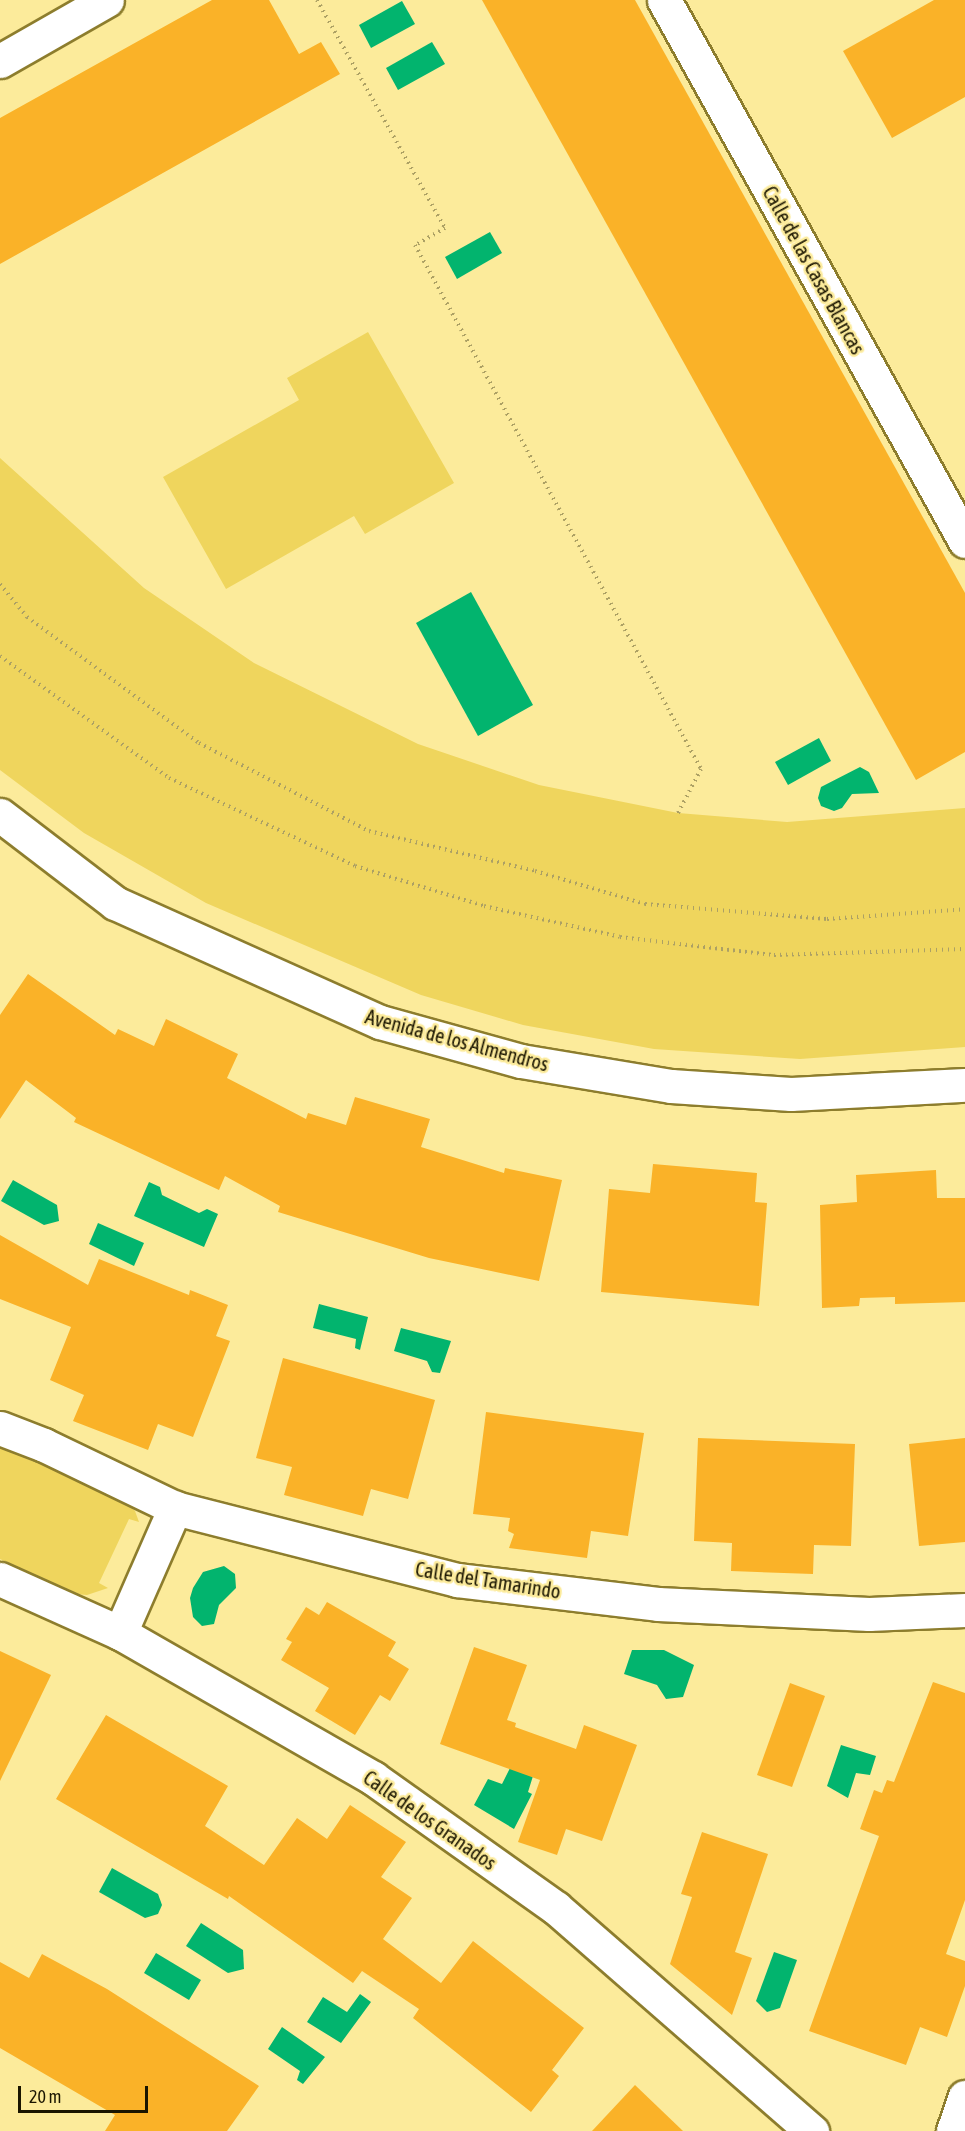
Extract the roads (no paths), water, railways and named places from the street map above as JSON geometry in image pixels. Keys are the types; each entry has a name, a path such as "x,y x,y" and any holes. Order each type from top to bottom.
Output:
{"street":[{"path":"2,54 107,0"},
{"name":"Calle de las Casas Blancas","path":"664,0 965,541"},
{"name":"Avenida de los Almendros","path":"0,815 115,903 380,1022 412,1031 521,1061 671,1086 791,1094 965,1085"},
{"name":"Calle del Tamarindo","path":"0,1428 44,1445 175,1508 457,1580 658,1604 869,1614 965,1610"},
{"path":"120,1633 175,1508"},
{"name":"Calle de los Granados","path":"0,1578 120,1633 373,1778 556,1908 812,2131"},
{"path":"952,2131 965,2097"}]}
